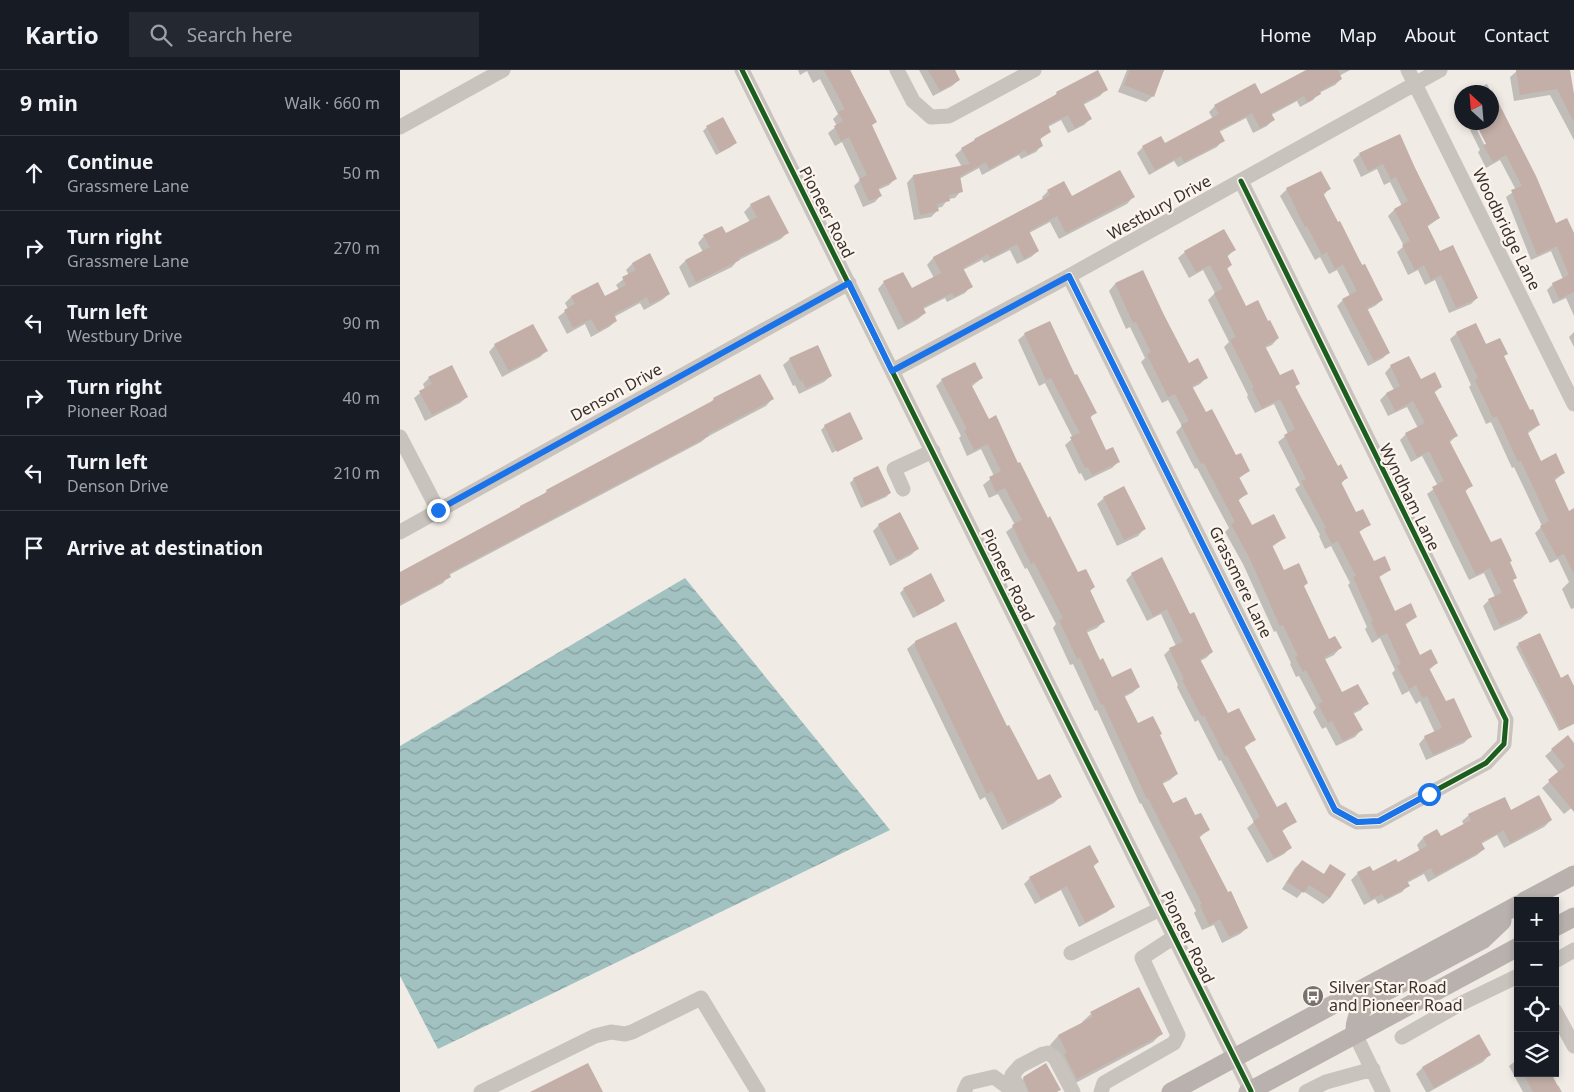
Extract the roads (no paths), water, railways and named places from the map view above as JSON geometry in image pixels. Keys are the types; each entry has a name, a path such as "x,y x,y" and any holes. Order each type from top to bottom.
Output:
{"main road":[{"path":"1533,897 1574,875"},
{"path":"1171,1092 1514,908"},
{"path":"1355,1034 1356,1019 1360,1009 1372,999 1482,940 1514,910"},
{"path":"1559,925 1574,917"},
{"path":"1250,1091 1514,949"}],"street":[{"path":"400,127 503,70"},
{"name":"Pioneer Road","path":"742,70 1250,1091"},
{"path":"897,70 912,101 930,117 949,116 1034,70"},
{"name":"Woodbridge Lane","path":"1408,70 1574,404"},
{"name":"Westbury Drive","path":"892,371 1241,182 1440,70"},
{"name":"Wyndham Lane","path":"1241,182 1506,720 1504,744 1486,763 1429,794"},
{"name":"Grassmere Lane","path":"1069,276 1335,810 1357,822 1379,821 1429,794"},
{"name":"Denson Drive","path":"400,532 849,283"},
{"path":"400,437 438,510"},
{"path":"903,490 894,469 933,451"},
{"path":"1072,953 1160,909"},
{"path":"1101,1092 1104,1083 1174,1043 1178,1035 1142,958 1174,937"},
{"path":"1559,959 1574,950"},
{"path":"1402,1037 1460,1004 1514,978"},
{"path":"480,1092 595,1036 611,1032 625,1034 632,1032 701,998 758,1092"},
{"path":"1559,1018 1574,1046"},
{"path":"1355,1034 1383,1092"},
{"path":"1020,1092 1012,1075 1020,1066 1048,1053 1056,1058 1073,1092"},
{"path":"1306,1092 1326,1082 1373,1069"},
{"path":"964,1092 968,1082 994,1077 1009,1088 1009,1092"}],"water":[{"path":"685,578 890,830 438,1049 400,976 400,746"}],"place":[{"name":"Silver Star Road and Pioneer Road","path":"1313,996"}]}
